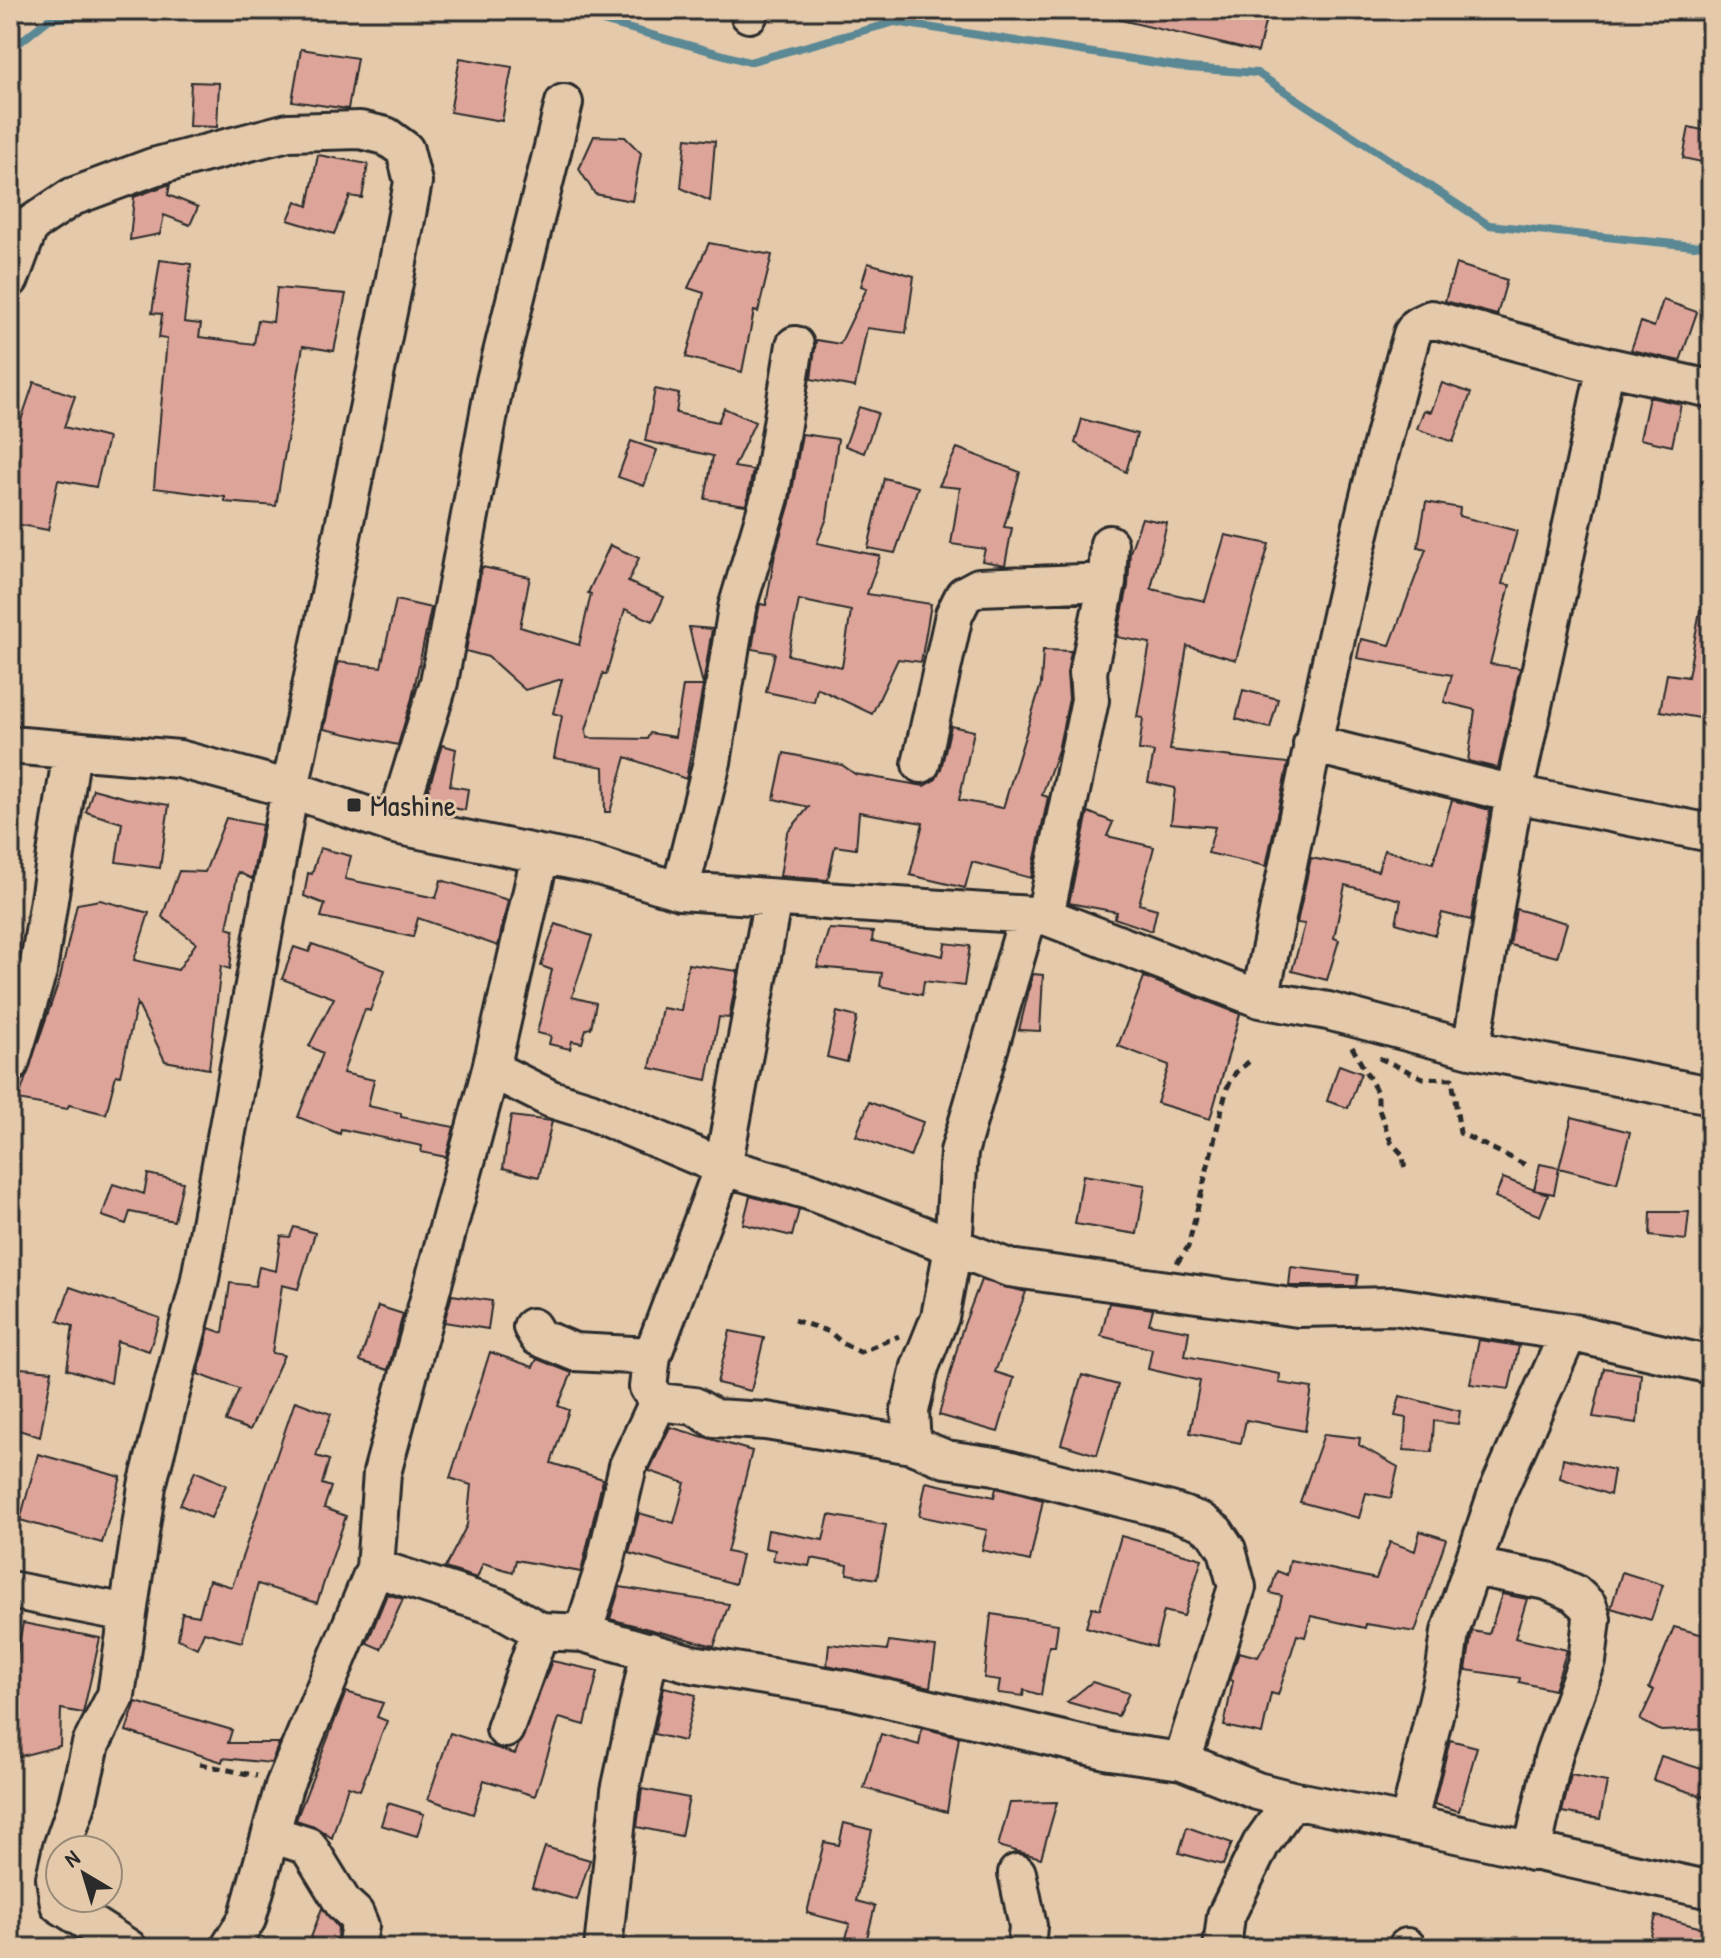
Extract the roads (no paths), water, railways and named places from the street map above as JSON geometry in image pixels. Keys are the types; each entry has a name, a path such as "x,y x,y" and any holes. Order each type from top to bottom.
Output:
{"street":[{"path":"395,825 439,682 495,381 564,103"},
{"path":"10,279 30,225 72,197 153,167 288,132 360,130 386,136 405,150 413,182 290,789 199,1284 147,1486 116,1695 91,1744 67,1834"},
{"path":"1260,999 1312,744 1375,464 1412,334 1418,325 1431,319 1606,366 1711,389"},
{"path":"680,891 712,762 737,608 770,497 795,345"},
{"path":"1471,1049 1514,794 1606,366"},
{"path":"912,1445 910,1411 920,1367 940,1317 953,1248 959,1152 1037,916 1090,700 1088,672 1107,582 1109,544"},
{"path":"921,764 954,615 964,595 979,587 1107,582"},
{"path":"1312,744 1514,794 1711,833"},
{"path":"10,745 179,759 290,789 395,825 595,865 680,891 1037,916 1355,1033 1471,1049 1711,1095"},
{"path":"10,1064 38,971 72,751"},
{"path":"229,1948 247,1919 284,1786 375,1568 382,1473 491,1069 540,856"},
{"path":"773,898 723,1167 652,1356 648,1387 658,1402 694,1406 714,1418 766,1421 912,1445 946,1459 995,1466 1200,1521 1215,1532 1227,1550 1237,1587 1182,1761"},
{"path":"491,1069 551,1099 590,1111 723,1167 809,1191 1009,1268 1298,1308 1394,1306 1569,1332 1711,1365"},
{"path":"532,1327 538,1337 574,1352 652,1356"},
{"path":"1409,1821 1445,1669 1450,1632 1497,1493 1569,1332"},
{"path":"583,1633 605,1564 628,1466 658,1402"},
{"path":"1473,1567 1547,1581 1574,1593 1588,1606 1592,1619 1587,1661 1554,1753 1532,1852"},
{"path":"375,1568 498,1607 540,1631 583,1633 692,1664 850,1690 1110,1751 1182,1761 1257,1791 1292,1800 1409,1821 1532,1852 1711,1890"},
{"path":"10,1590 127,1613"},
{"path":"505,1729 540,1631"},
{"path":"603,1948 620,1791 650,1651"},
{"path":"1222,1948 1226,1916 1251,1872 1261,1844 1292,1800"},
{"path":"271,1834 308,1846 343,1903 355,1914 360,1926 356,1948"},
{"path":"1017,1873 1028,1926 1026,1948"},
{"path":"75,1914 128,1948"}],"waterway":[{"path":"10,50 49,19 117,10"},
{"path":"563,10 749,62 895,22 1189,68 1257,73 1489,225 1694,246 1711,243"}],"place":[{"name":"Mashine","path":"354,805"}]}
